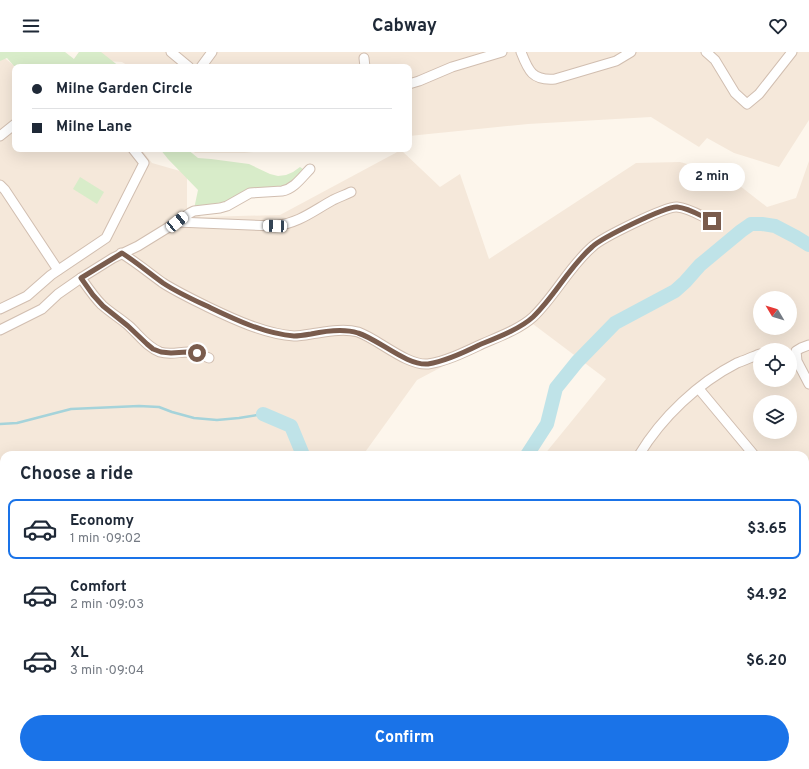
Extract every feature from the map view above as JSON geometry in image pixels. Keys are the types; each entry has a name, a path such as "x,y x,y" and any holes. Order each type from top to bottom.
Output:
{"street":[{"path":"170,52 185,64"},
{"path":"203,64 212,52"},
{"path":"412,83 452,67 502,52"},
{"path":"521,52 530,71 540,79 546,80 616,61 631,52"},
{"path":"706,52 715,60 735,93 747,104 759,94 792,52"},
{"path":"0,136 12,126"},
{"path":"0,309 27,296 51,275 106,238 144,163 136,152"},
{"path":"0,330 42,309 58,294 81,278 122,253 138,246 190,213 194,211 227,206 250,193 286,190 291,188 310,169"},
{"path":"0,185 5,190 58,270"},
{"path":"177,222 275,226 285,225 312,213 333,200 351,192"},
{"path":"122,253 162,283 176,291 231,318 266,331 295,336 345,330 358,332 406,359 426,364 441,361 503,335 532,318 592,246 618,231 644,218 674,207 689,210 712,221"},
{"path":"81,278 103,306 153,349 171,353 197,353 209,358"},
{"path":"809,345 796,351 797,361 809,384"},
{"path":"642,451 665,420 699,388 738,363 753,357"},
{"path":"699,388 751,451"}],"shaded area":[{"path":"79,52 809,52 809,120 779,167 734,153 707,138 699,147 651,117 528,124 412,136 412,64 125,64 122,62 74,59"},
{"path":"2,56 12,64 12,152 143,152 152,163 187,173 187,209 201,217 280,215 397,152 403,152 440,187 460,174 489,259 636,163 680,162 726,175 767,207 796,198 809,161 809,451 547,451 606,379 529,321 417,380 366,451 0,451 0,57"},
{"path":"194,152 254,152 244,153"}],"green space":[{"path":"0,52 65,52 74,59 79,52 101,52 116,64 12,64 7,58 0,61"},
{"path":"162,152 191,152 198,158 249,164 270,174 278,176 286,175 300,167 303,169 291,185 217,206 194,209 198,190"},
{"path":"80,177 104,192 97,204 73,189"}],"waterway":[{"path":"530,451 547,424 556,388 577,362 615,323 675,291 700,265 751,224 775,226 809,245"},
{"path":"0,424 17,423 71,409 139,406 159,407 194,418 217,420 263,414"},
{"path":"263,414 291,426 301,451"}],"route":[{"path":"197,353 171,353 153,349 103,306 81,278 122,253 162,283 176,291 231,318 266,331 295,336 345,330 358,332 406,359 426,364 441,361 503,335 532,318 592,246 618,231 644,218 674,207 689,210 712,221"}]}
